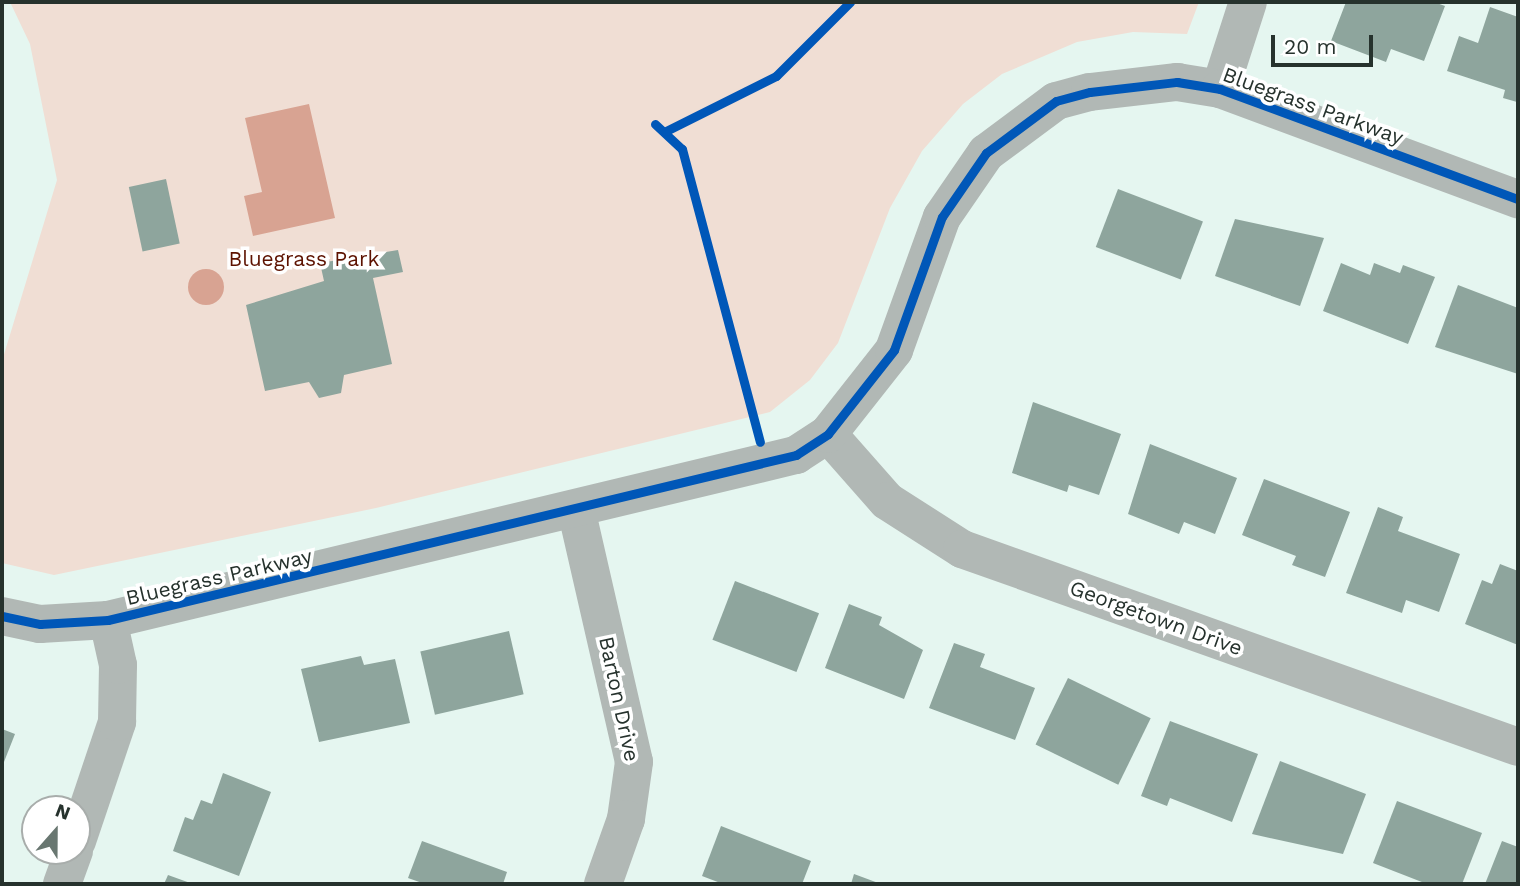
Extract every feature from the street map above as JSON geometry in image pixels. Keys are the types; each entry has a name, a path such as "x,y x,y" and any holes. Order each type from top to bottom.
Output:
{"street":[{"path":"1220,89 1248,2"},
{"name":"Bluegrass Parkway","path":"2,616 40,624 108,620 577,513 765,466 828,433 894,350 943,217 986,153 1055,102 1090,92 1178,82 1220,89 1518,199"},
{"name":"Georgetown Drive","path":"828,433 887,502 961,549 1518,747"},
{"name":"Barton Drive","path":"577,513 634,762 626,819 603,884"},
{"path":"91,799 117,722 118,665 108,620"},
{"path":"62,884 69,865"}],"green space":[{"name":"Bluegrass Park","path":"10,2 1199,2 1187,34 1133,32 1077,42 1002,74 963,104 922,151 890,208 838,343 810,380 770,412 376,508 54,575 2,563 2,361 57,180 30,44"}],"shaded area":[{"path":"309,104 335,218 253,236 244,196 262,192 245,118"},
{"path":"206,269 219,274 224,287 219,300 206,305 193,300 188,287 193,274"}],"building":[{"path":"1346,2 1434,2 1445,6 1424,61 1391,49 1386,62 1331,41"},
{"path":"1490,7 1518,17 1517,102 1503,98 1505,90 1447,71 1459,36 1478,43"},
{"path":"166,179 180,244 143,251 129,187"},
{"path":"1118,189 1203,222 1181,279 1096,247"},
{"path":"1235,219 1324,238 1300,306 1215,276"},
{"path":"398,250 403,272 373,278 392,364 344,375 341,393 319,398 309,382 265,391 246,305 324,281 320,263"},
{"path":"1341,263 1370,275 1374,263 1400,273 1403,265 1435,277 1408,344 1323,311"},
{"path":"1458,285 1518,308 1518,374 1435,347"},
{"path":"1033,402 1121,434 1099,495 1069,485 1067,492 1012,473"},
{"path":"1150,444 1237,478 1215,534 1184,522 1179,534 1128,514"},
{"path":"1264,479 1350,512 1325,577 1292,565 1296,556 1242,535"},
{"path":"1378,507 1403,517 1398,531 1460,554 1439,612 1406,600 1402,613 1346,593"},
{"path":"1500,564 1518,571 1518,645 1465,624 1482,580 1492,584"},
{"path":"735,581 819,613 796,672 712,640"},
{"path":"849,604 882,617 879,625 923,650 904,699 825,668"},
{"path":"509,631 524,694 435,715 420,651"},
{"path":"954,643 985,654 980,667 1035,688 1015,740 929,708"},
{"path":"361,656 364,665 395,659 410,723 319,742 301,669"},
{"path":"1068,678 1151,718 1118,785 1036,745"},
{"path":"1170,721 1258,754 1232,822 1170,798 1167,806 1141,796"},
{"path":"2,729 15,734 2,767"},
{"path":"1280,761 1366,794 1343,854 1252,834"},
{"path":"223,773 271,792 239,876 173,851 185,817 193,820 201,800 212,804"},
{"path":"1397,801 1482,833 1462,884 1427,884 1373,863"},
{"path":"721,826 811,861 802,884 723,884 702,876"},
{"path":"422,841 507,872 503,884 425,884 408,878"},
{"path":"1502,841 1518,847 1518,884 1485,884"},
{"path":"854,874 881,884 851,884"},
{"path":"168,875 193,884 164,884"}],"cycle path":[{"path":"666,131 776,76 850,2"},
{"path":"2,616 40,624 108,620 796,455 828,434 894,350 942,217 986,153 1056,101 1090,92 1177,82 1220,89 1518,199"},
{"path":"655,124 682,149 760,442"}]}
